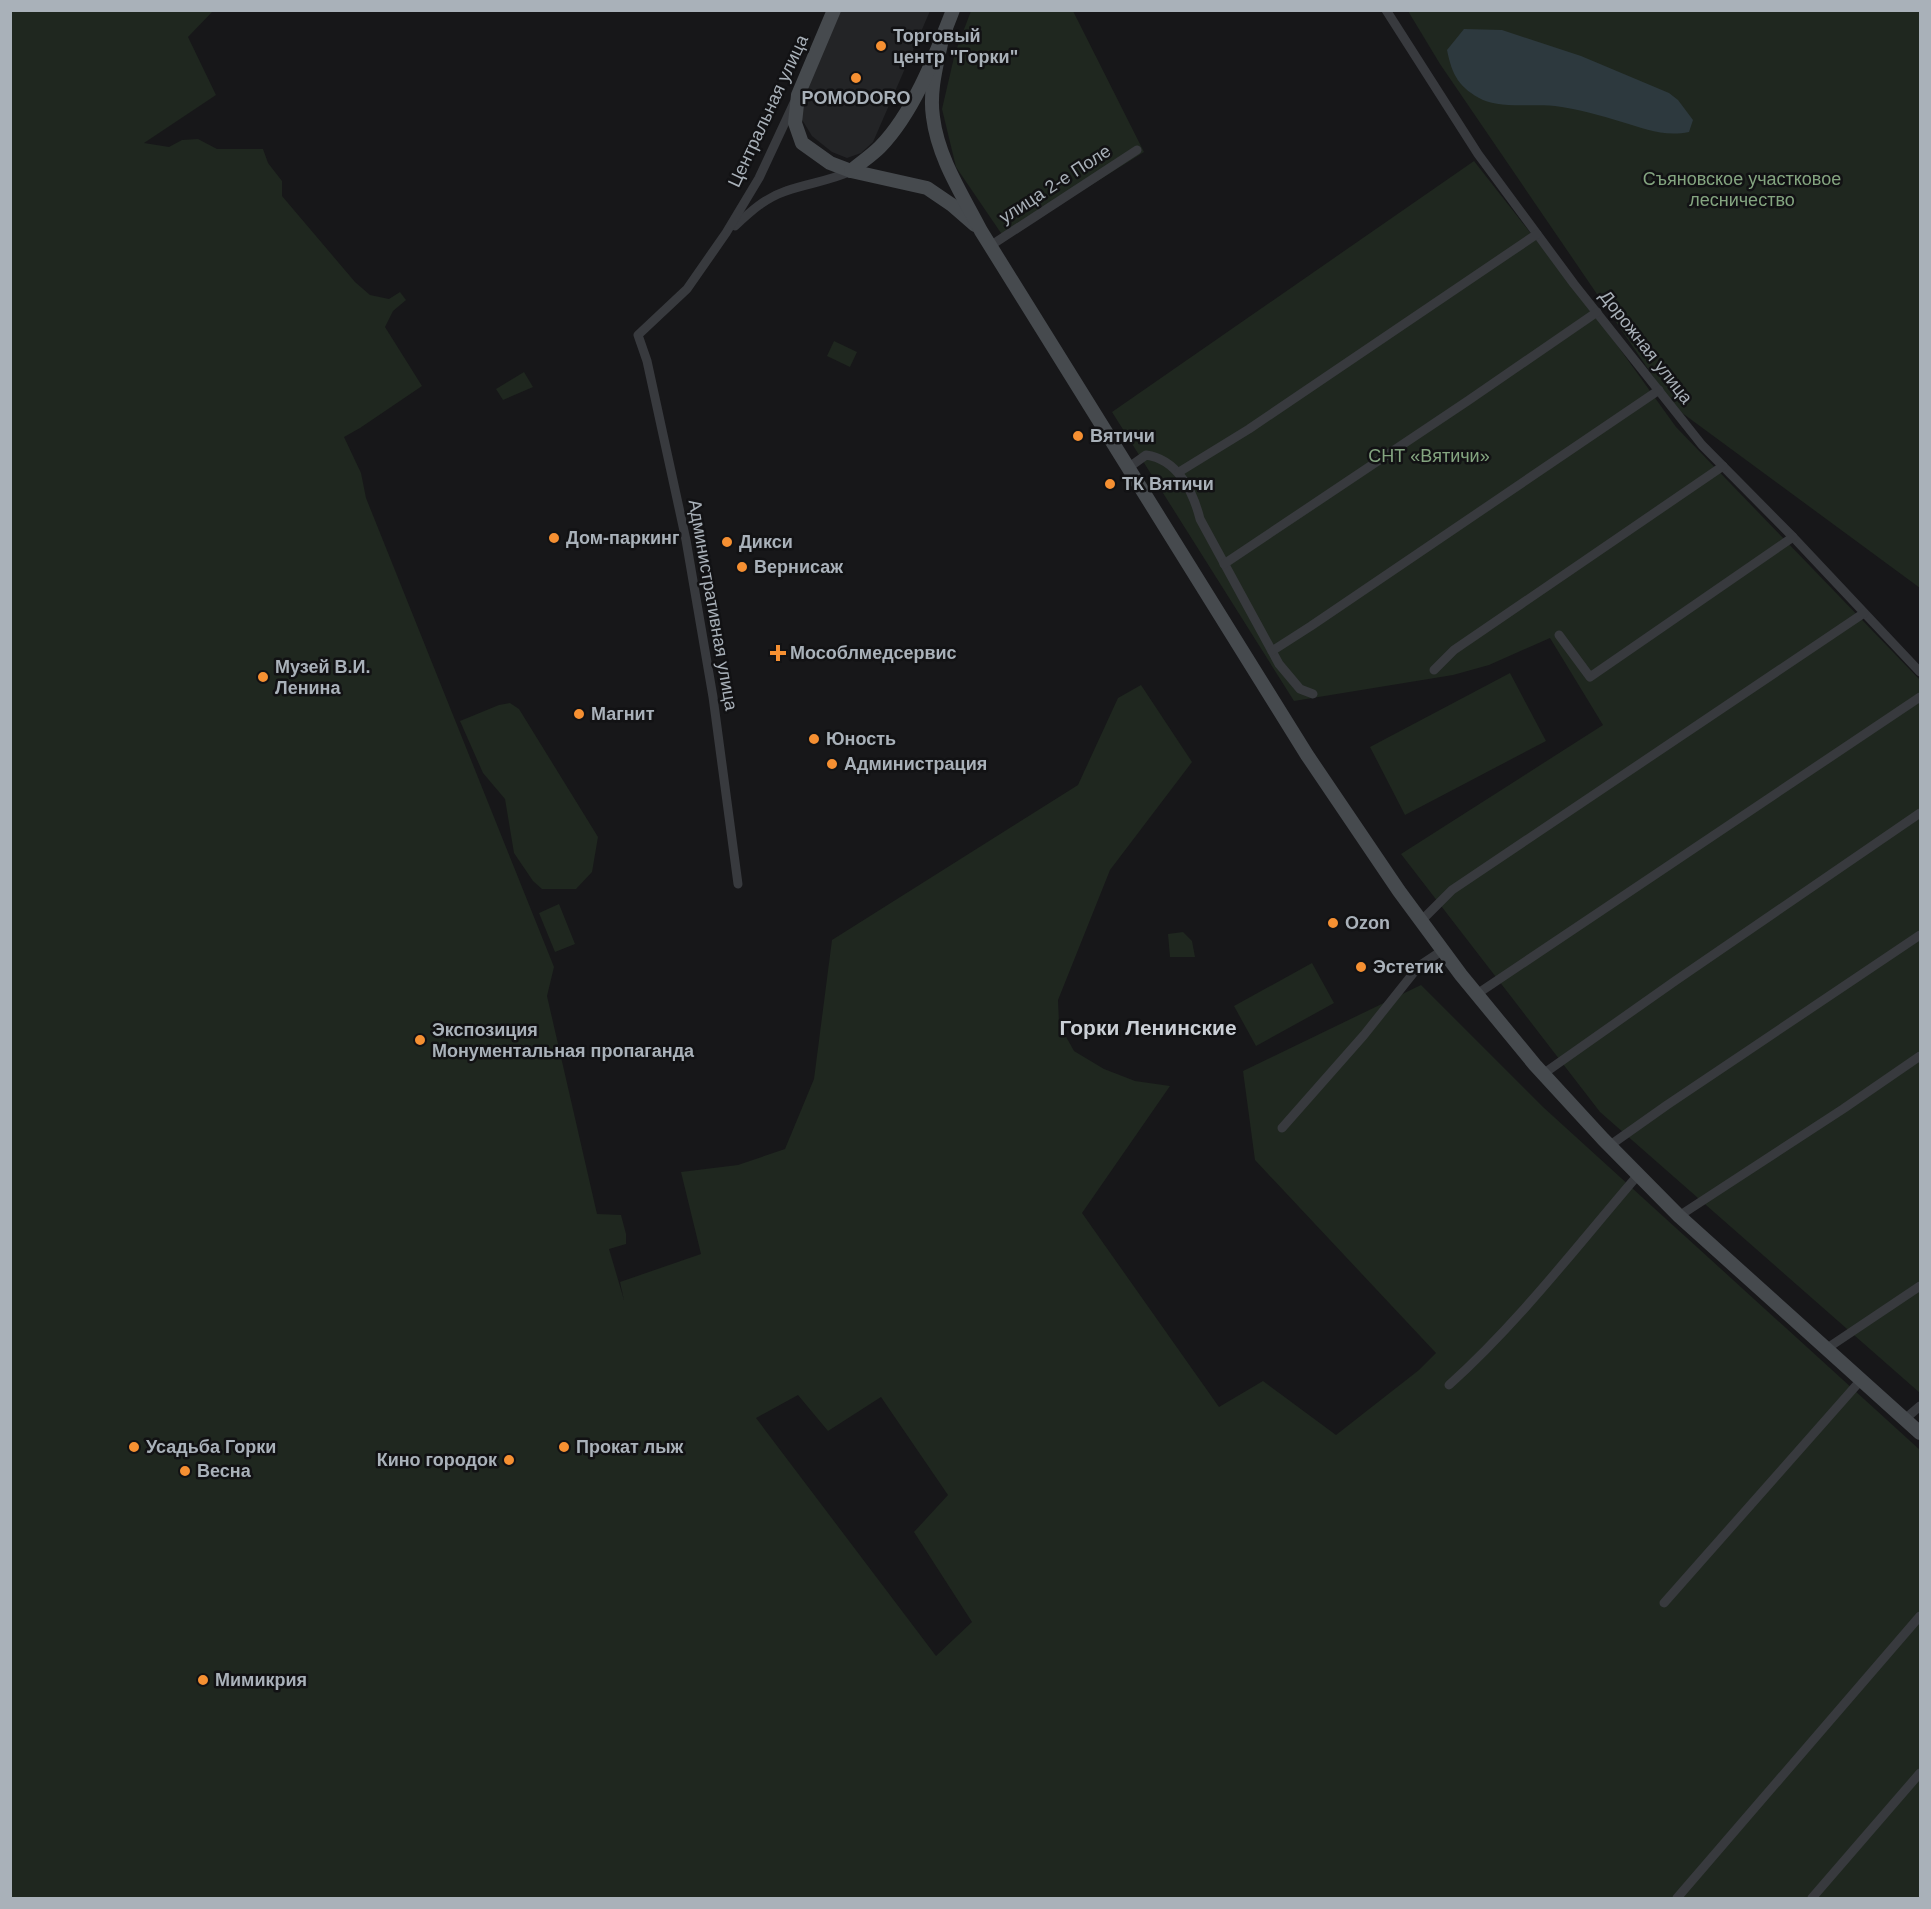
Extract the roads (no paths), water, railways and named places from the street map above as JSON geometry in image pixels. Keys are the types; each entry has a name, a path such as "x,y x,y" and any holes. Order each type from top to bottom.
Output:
{"main road":[{"name":"Центральная улица","path":"798,95 834,10"},
{"path":"850,171 880,147 901,121 920,86 953,10"},
{"path":"942,39 933,88 933,116 943,157 981,231 1307,755 1369,848 1477,994 1543,1074 1609,1146 1679,1216 1920,1433"},
{"path":"798,95 795,123 802,143 830,163 850,171 927,188 981,231"}],"street":[{"name":"Дорожная улица","path":"1386,10 1478,154 1597,312 1702,445 1793,537 1920,672"},
{"name":"Центральная улица","path":"638,336 687,289 726,233 759,178 798,95"},
{"name":"улица 2-е Поле","path":"990,246 1137,150"},
{"path":"726,233 761,202 786,191 835,179 850,171"},
{"path":"1179,472 1250,429 1537,234"},
{"path":"1224,564 1597,312"},
{"name":"Административная улица","path":"638,336 649,372 686,540 713,697 738,884"},
{"path":"1272,651 1659,390"},
{"path":"1128,468 1146,455 1157,456 1179,472 1200,519 1272,651 1295,684 1300,689 1313,694"},
{"path":"1434,670 1454,650 1723,466"},
{"path":"1559,635 1590,677 1793,537"},
{"path":"1421,921 1452,891 1864,613"},
{"path":"1477,994 1920,697"},
{"path":"1543,1074 1920,813"},
{"path":"1609,1146 1920,935"},
{"path":"1282,1128 1364,1035 1419,966 1443,950"},
{"path":"1679,1216 1920,1056"},
{"path":"1449,1385 1475,1362 1550,1281 1638,1175"},
{"path":"1826,1349 1920,1286"},
{"path":"1664,1603 1861,1380"},
{"path":"1905,1419 1920,1406"},
{"path":"1677,1899 1920,1616"},
{"path":"1812,1899 1920,1773"}],"place":[{"name":"Торговый центр \"Горки\"","path":"881,46"},
{"name":"POMODORO","path":"856,78"},
{"name":"Вятичи","path":"1078,436"},
{"name":"ТК Вятичи","path":"1110,484"},
{"name":"Дом-паркинг","path":"554,538"},
{"name":"Дикси","path":"727,542"},
{"name":"Вернисаж","path":"742,567"},
{"name":"Мособлмедсервис","path":"778,653"},
{"name":"Музей В.И. Ленина","path":"263,677"},
{"name":"Магнит","path":"579,714"},
{"name":"Юность","path":"814,739"},
{"name":"Администрация","path":"832,764"},
{"name":"Ozon","path":"1333,923"},
{"name":"Эстетик","path":"1361,967"},
{"name":"Экспозиция Монументальная пропаганда","path":"420,1040"},
{"name":"Усадьба Горки","path":"134,1447"},
{"name":"Прокат лыж","path":"564,1447"},
{"name":"Кино городок","path":"509,1460"},
{"name":"Весна","path":"185,1471"},
{"name":"Мимикрия","path":"203,1680"}],"district":[{"name":"Горки Ленинские","path":"1148,1028"}],"park label":[{"name":"Съяновское участковое лесничество","path":"1742,189"},
{"name":"СНТ «Вятичи»","path":"1429,456"}]}
